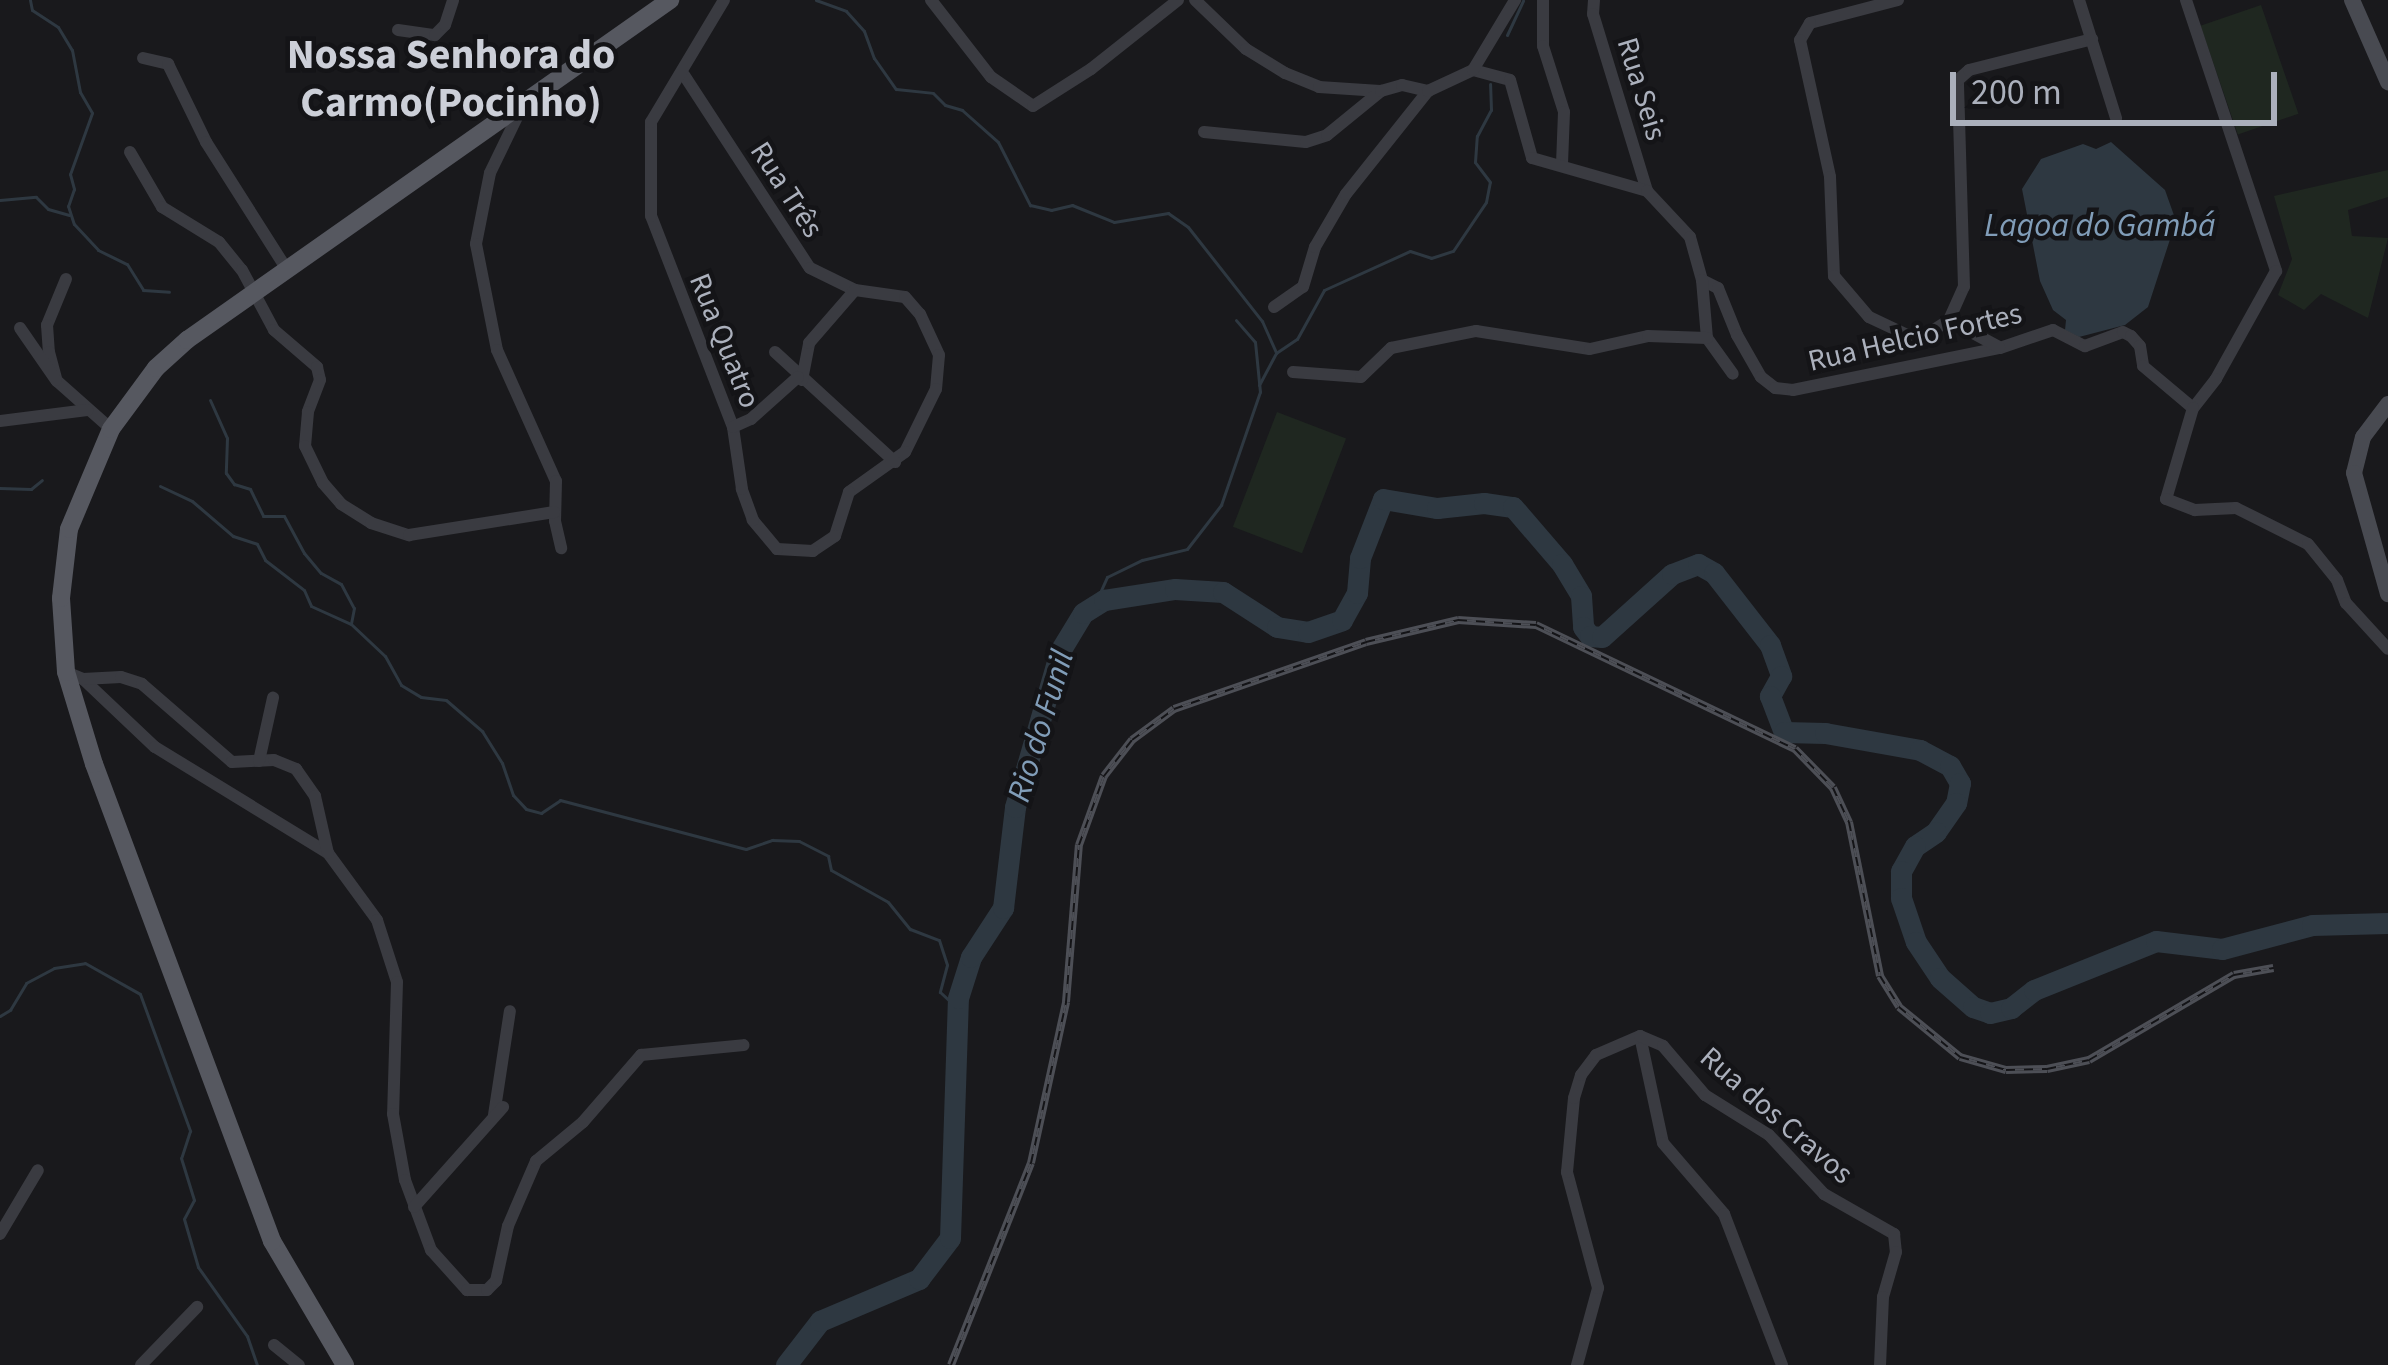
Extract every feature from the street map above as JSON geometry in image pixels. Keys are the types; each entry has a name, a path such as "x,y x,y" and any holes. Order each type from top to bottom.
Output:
{"main road":[{"path":"345,1365 272,1241 148,914 75,675 62,598 69,529 111,429 156,368 252,292 670,0"}],"street":[{"path":"398,29 435,34 445,25 453,0"},
{"name":"Rua Quatro","path":"724,0 651,122 651,216 734,427 746,505 765,537 782,551 813,551 827,543 849,492 895,462"},
{"path":"931,0 991,77 1033,106 1091,70 1178,0"},
{"path":"1195,0 1218,16 1234,40 1285,74 1318,87 1381,91 1402,85 1428,91"},
{"path":"1274,307 1303,287 1315,247 1346,194 1428,91 1473,70 1515,0"},
{"path":"1543,0 1543,46 1564,112 1562,164"},
{"name":"Rua Seis","path":"1594,0 1592,14 1647,191"},
{"path":"1898,0 1802,28 1830,177 1834,276 1887,330 1929,333 1949,320 1964,286 1958,80 1969,70 2092,39"},
{"path":"2079,0 2116,118"},
{"path":"2186,0 2276,271 2227,360 2193,408 2166,499 2195,510 2236,508 2308,544 2337,580 2346,603 2388,649"},
{"path":"2352,0 2388,82"},
{"path":"143,58 168,64 206,142 286,268"},
{"name":"Rua Helcio Fortes","path":"1473,70 1510,80 1532,158 1647,191 1690,237 1702,280 1718,288 1761,376 1781,389 2000,348 2053,330 2085,346 2123,332 2140,346 2143,366 2193,408"},
{"name":"Rua Três","path":"683,75 802,259 819,276 855,290 905,297 920,314 939,355 936,389 913,439 895,462"},
{"path":"1204,132 1313,141 1381,91"},
{"path":"526,101 490,173 476,244 497,350 556,481 554,512 561,548"},
{"path":"130,152 162,207 219,242 274,331 307,354 320,373 305,446 310,463 341,505 371,523 409,535 554,512"},
{"path":"57,380 46,338 66,279"},
{"path":"1702,280 1707,338 1733,374"},
{"path":"734,427 800,379 808,343 855,290"},
{"path":"1949,320 2000,348"},
{"path":"20,328 57,380 111,429"},
{"path":"1293,372 1361,377 1391,348 1476,331 1590,350 1648,336 1707,338"},
{"path":"775,352 895,462"},
{"path":"2388,404 2363,437 2354,473 2388,594"},
{"path":"0,421 86,410"},
{"path":"75,675 122,677 142,684 172,705 218,755 240,763 288,763 309,784 322,812 328,853"},
{"path":"75,675 155,747 328,853 376,920 392,958 397,997 393,1114 414,1208 430,1250 467,1290 487,1290 496,1281 508,1226 532,1167 583,1121 641,1055 744,1045"},
{"path":"260,761 273,698"},
{"path":"414,1208 499,1111 510,1011"},
{"path":"1577,1365 1598,1288 1567,1172 1574,1098 1581,1076 1596,1055 1640,1036 1663,1143 1724,1214 1782,1365"},
{"name":"Rua dos Cravos","path":"1640,1036 1663,1046 1705,1095 1769,1136 1824,1194 1894,1234 1896,1252 1883,1297 1880,1365"},
{"path":"0,1234 38,1170"},
{"path":"140,1363 177,1332 197,1307"},
{"path":"274,1346 299,1365"}],"shaded area":[{"path":"2261,5 2298,114 2238,135 2200,26"},
{"path":"2388,170 2388,197 2348,210 2352,236 2388,238 2368,318 2321,294 2304,310 2278,295 2292,259 2274,196"},
{"path":"1277,412 1346,439 1302,553 1233,527"}],"water":[{"name":"Lagoa do Gambá","path":"2111,142 2165,190 2176,221 2148,307 2125,325 2079,337 2065,330 2066,320 2053,310 2040,281 2022,189 2041,159 2083,144 2096,149"}],"waterway":[{"path":"30,0 32,10 58,27 72,50 80,92 92,113 70,174 74,189 68,206 74,224 98,250 127,264 143,290 169,292"},
{"path":"816,0 846,11 864,31 874,58 896,89 933,93 945,105 962,110 998,142 1030,205 1051,210 1072,205 1114,222 1168,213 1188,227 1262,321 1276,353"},
{"path":"1507,35 1523,0"},
{"path":"1259,385 1276,353 1297,339 1324,290 1410,251 1431,258 1453,251 1486,202 1490,182 1475,162 1477,136 1491,110 1490,84"},
{"path":"0,200 36,197 48,209 69,215"},
{"path":"1094,606 1107,577 1142,560 1187,549 1221,505 1260,392 1255,342 1236,320"},
{"path":"210,400 227,438 226,473 234,484 250,489 263,516 284,516 304,553 321,573 341,584 354,608 351,624 385,656 401,685 421,697 446,700 482,731 502,763 513,795 526,809 541,813 560,800 746,849 772,840 799,841 828,856 831,870 888,902 910,929 939,940 947,965 940,992 957,1008"},
{"path":"0,488 31,489 42,480"},
{"path":"160,486 192,501 233,536 257,544 265,560 304,590 311,606 351,624"},
{"name":"Rio do Funil","path":"786,1365 820,1321 919,1279 950,1238 958,998 971,957 1003,908 1015,807 1060,651 1083,613 1104,600 1175,589 1223,592 1277,627 1308,632 1342,620 1357,593 1360,558 1383,499 1437,508 1484,503 1513,507 1562,564 1581,596 1583,627 1590,636 1602,637 1672,574 1698,564 1714,573 1770,645 1781,676 1770,696 1784,732 1825,733 1920,750 1950,766 1960,783 1956,803 1936,832 1915,846 1901,871 1901,898 1916,942 1940,978 1973,1007 1990,1013 2011,1008 2034,990 2156,941 2222,949 2312,925 2388,923"},
{"path":"0,1016 10,1010 26,983 54,968 85,963 140,994 190,1131 181,1158 194,1200 184,1219 198,1267 247,1336 257,1365"}],"railway":[{"path":"951,1365 1031,1163 1066,1002 1079,845 1104,776 1132,740 1174,709 1366,642 1458,620 1536,625 1795,749 1833,788 1849,822 1880,976 1899,1007 1960,1057 2006,1070 2047,1069 2089,1060 2234,975 2273,968"}],"district":[{"name":"Nossa Senhora do Carmo(Pocinho)","path":"451,79"}]}
